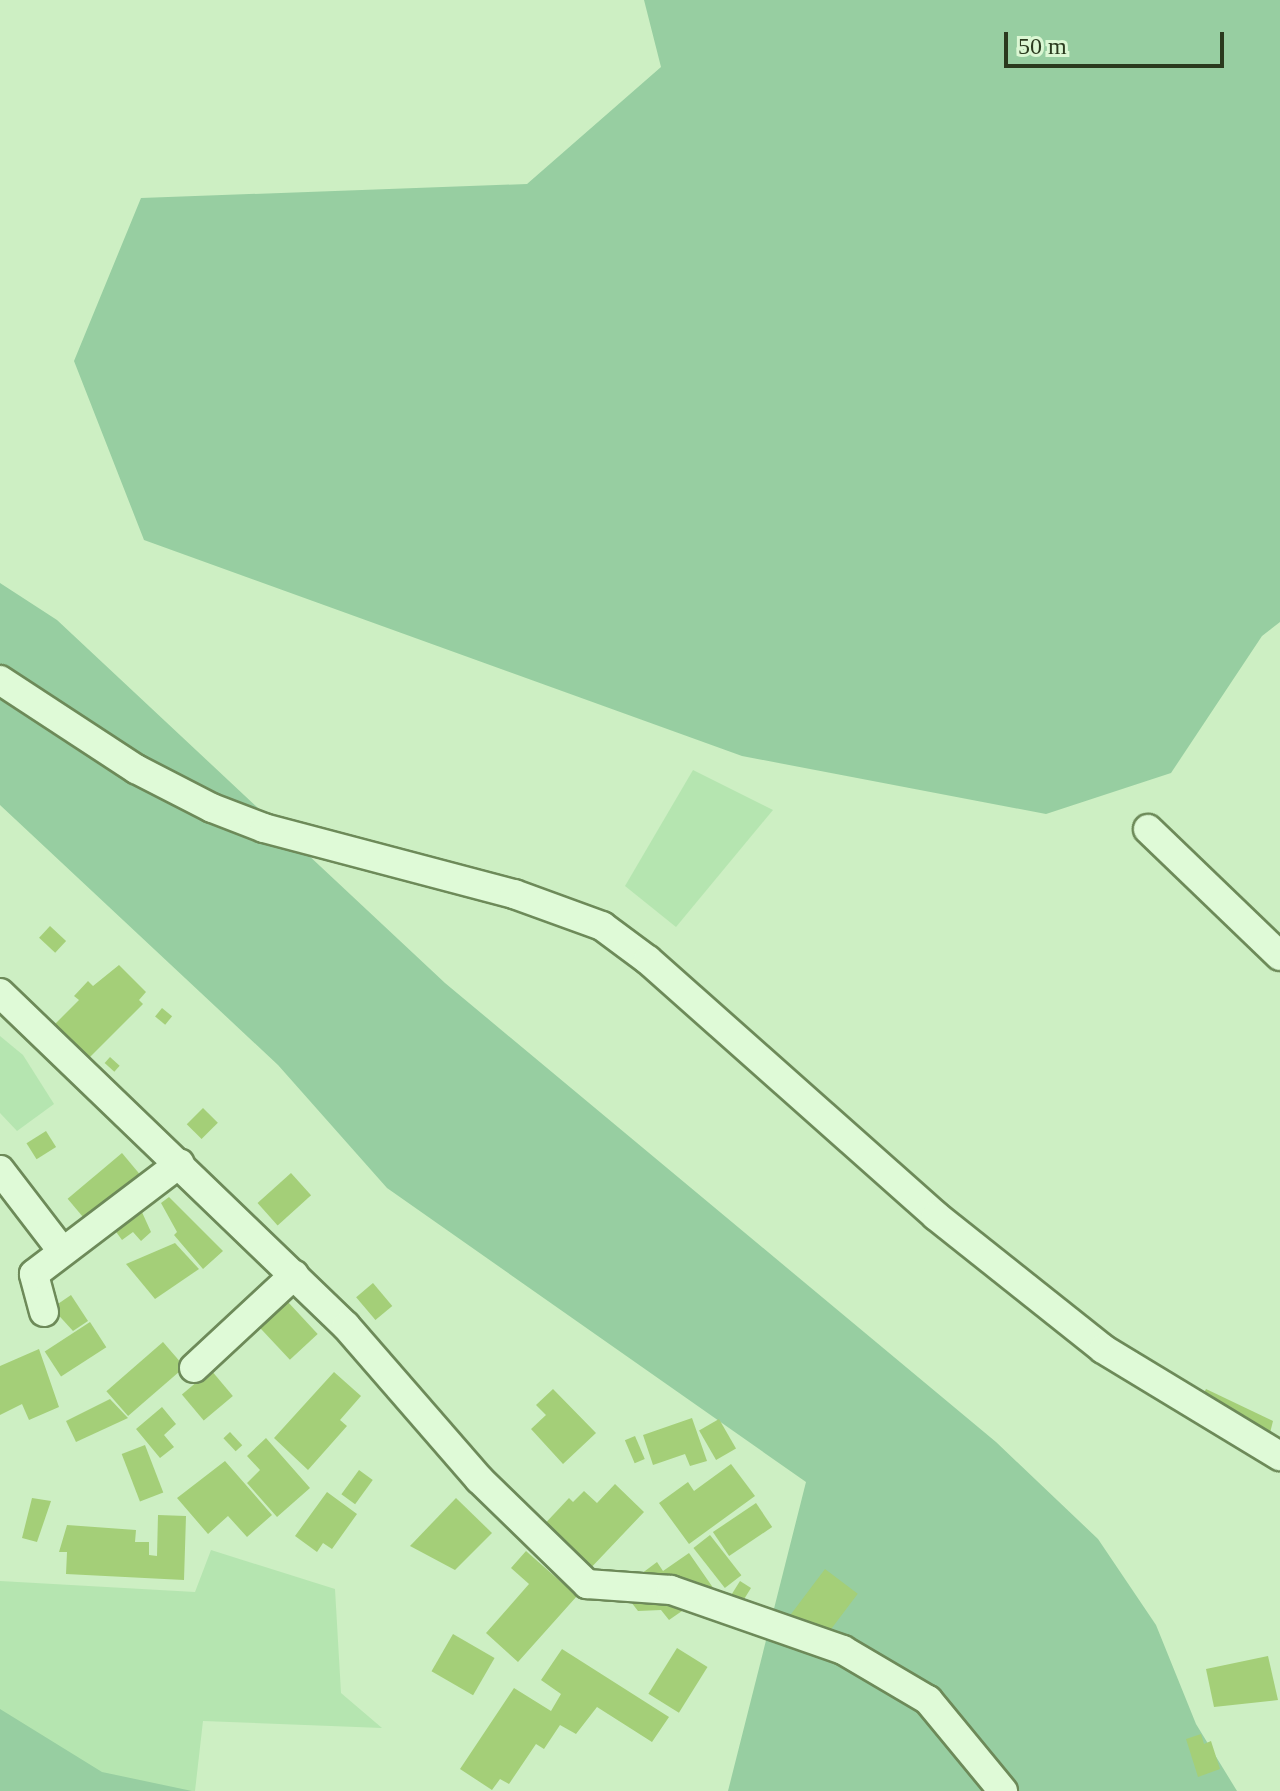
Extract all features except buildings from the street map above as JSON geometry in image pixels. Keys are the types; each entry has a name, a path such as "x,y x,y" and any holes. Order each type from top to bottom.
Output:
{"street":[{"path":"0,680 136,769 212,808 293,836 514,894 602,926 936,1216 1103,1349 1280,1456"},
{"path":"1148,829 1280,956"},
{"path":"0,993 346,1326 488,1489 587,1584 671,1590 843,1650 928,1700 1003,1791"},
{"path":"44,1312 34,1274 180,1163"},
{"path":"0,1170 63,1252"},
{"path":"194,1368 294,1275"}],"green space":[{"path":"644,0 1280,0 1280,622 1262,636 1171,773 1046,814 742,756 144,540 74,361 141,198 527,184 661,67"},
{"path":"0,583 57,620 445,983 996,1442 1098,1539 1156,1625 1196,1724 1237,1791 728,1791 806,1482 387,1188 278,1065 0,805"},
{"path":"693,770 773,810 676,927 625,886"},
{"path":"0,1036 23,1055 54,1104 17,1131 0,1113"},
{"path":"211,1550 335,1589 341,1693 382,1728 203,1721 195,1791 0,1791 0,1581 195,1592"},
{"path":"0,1709 102,1772 192,1791 0,1791"}]}
